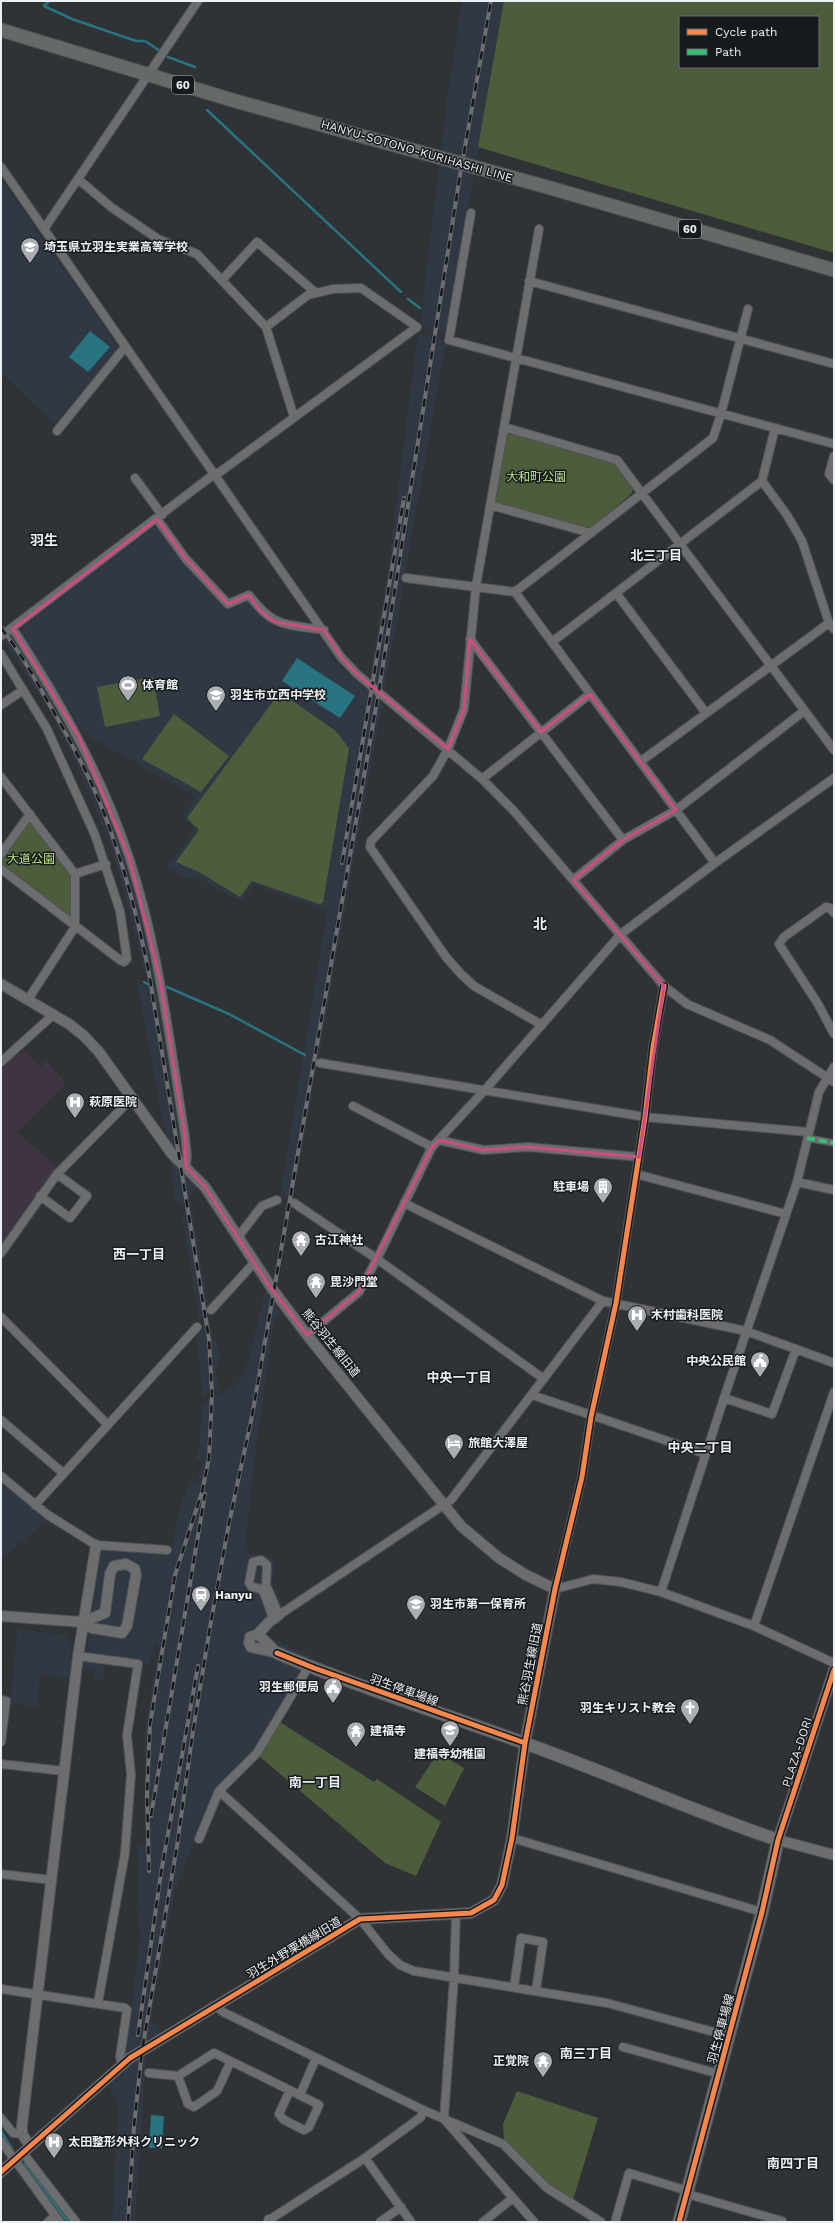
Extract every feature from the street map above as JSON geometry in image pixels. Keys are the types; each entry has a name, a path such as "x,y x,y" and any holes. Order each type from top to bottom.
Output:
{"main road":[{"name":"HANYU-SOTONO-KURIHASHI LINE","path":"1,30 232,100 547,187 834,270"},
{"name":"羽生停車場線","path":"277,1653 309,1666 525,1743 709,1816 778,1840 762,1912 679,2222"}],"street":[{"path":"44,229 198,1"},
{"path":"1,167 213,475 324,630 341,657 357,674 482,779 513,810 621,934 664,986 687,1004 770,1040 831,1080"},
{"path":"78,179 110,207 158,240 197,254 266,327 294,417"},
{"path":"472,213 449,340 834,444"},
{"path":"539,229 476,586 464,709 448,749 432,776 371,841 370,847 446,957 461,974 474,986 542,1025"},
{"path":"222,280 257,242 316,293"},
{"path":"529,280 834,364"},
{"path":"1,636 160,517 213,475 220,472 417,328 361,288 332,288 308,295 266,327"},
{"path":"515,592 713,438 721,414 748,309"},
{"path":"57,431 125,347"},
{"path":"504,428 614,458 642,492 834,750"},
{"path":"552,642 762,481 775,428"},
{"path":"834,456 829,474 834,480"},
{"path":"134,478 186,559 228,604 249,595 260,611 276,622 324,630"},
{"path":"640,762 770,666 832,626 802,541 787,515 762,481"},
{"path":"490,505 591,533"},
{"path":"406,578 515,592 715,863"},
{"path":"616,593 706,712"},
{"path":"13,628 79,737 95,769 129,857 145,910 160,979 185,1136 187,1156 186,1167"},
{"path":"470,639 623,840"},
{"path":"1,654 47,729 95,835 106,864 120,911 127,959 124,962 120,960 1,870"},
{"path":"1,705 23,690"},
{"path":"482,779 590,694"},
{"path":"573,880 623,840 676,810 804,711"},
{"path":"1,777 75,874 75,927 29,998"},
{"path":"306,1335 359,1292 377,1259 432,1147 484,1091 621,934 715,863 834,778"},
{"path":"1,854 30,814"},
{"path":"75,874 106,864"},
{"path":"834,913 830,908 826,907 784,937 779,944 818,1004 834,1034"},
{"name":"熊谷羽生線旧道","path":"1,984 29,998 83,1035 132,1098 169,1150 205,1187 254,1263 306,1335 374,1416 443,1505 482,1545 526,1575 555,1589 525,1743"},
{"path":"664,986 653,1047 645,1117 616,1303 591,1417 582,1477 555,1589 593,1579 621,1582 661,1592 754,1626 834,1663"},
{"path":"1,1062 4,1054 54,1014"},
{"path":"320,1063 645,1117 808,1135 834,1143"},
{"path":"661,1592 746,1331 797,1182 819,1092 831,1080 834,1068"},
{"path":"1,1254 40,1196 57,1174 132,1098"},
{"path":"353,1106 432,1147"},
{"path":"439,1140 483,1150 528,1147 639,1157"},
{"path":"40,1196 70,1218 75,1213 87,1196 57,1174"},
{"path":"636,1174 786,1214"},
{"path":"797,1182 834,1190"},
{"path":"238,1237 262,1206 277,1200"},
{"path":"294,1203 377,1259 544,1379"},
{"path":"404,1203 603,1301 746,1331 834,1363"},
{"path":"211,1310 254,1263"},
{"path":"277,1653 251,1647 249,1643 250,1637 258,1634 276,1616 450,1500 603,1301"},
{"path":"1,1317 108,1425"},
{"path":"35,1504 197,1327"},
{"path":"724,1398 772,1414 796,1349"},
{"path":"754,1626 834,1392"},
{"path":"532,1395 591,1417 706,1454"},
{"path":"1,1420 63,1473"},
{"path":"1,1476 35,1504 96,1545 167,1550"},
{"path":"76,2222 27,2149 22,2134 22,2125 82,1622 96,1545"},
{"path":"256,1560 264,1561 268,1567 266,1585 276,1616 263,1591 252,1587 249,1583 252,1565 256,1560"},
{"path":"1,1616 82,1622 105,1613 110,1574 114,1566 126,1564 135,1569 136,1575 125,1631 122,1633 113,1633 92,1628 82,1622"},
{"path":"78,1656 138,1664 127,1735 131,1775 125,1853 98,2003"},
{"path":"199,1839 218,1791 257,1753 309,1666"},
{"name":"PLAZA-DORI","path":"778,1840 834,1670"},
{"path":"1,1700 6,1701 1,1742"},
{"name":"羽生外野栗橋線旧道","path":"1,2172 122,2064 360,1919 471,1913 494,1900 502,1884 512,1838 525,1743"},
{"path":"1,1764 64,1771"},
{"path":"218,1791 360,1919 388,1954 400,1965 414,1971 607,2004 729,2036"},
{"path":"512,1838 762,1912"},
{"path":"778,1840 834,1855"},
{"path":"1,1874 51,1880"},
{"path":"456,1914 454,1977 444,2119 534,2222"},
{"path":"514,1987 521,1938 543,1942 536,1991"},
{"path":"1,1989 125,2008 127,2010 120,2057 122,2064"},
{"path":"217,2007 223,2012 423,2110 503,2144 547,2188 601,2222"},
{"path":"623,2047 719,2074"},
{"path":"149,2073 178,2076 214,2053 319,2104 309,2127 304,2130 284,2120 280,2114 290,2090"},
{"path":"300,2095 316,2058"},
{"path":"178,2076 188,2104 194,2106 217,2091 231,2061"},
{"path":"270,2221 365,2158 420,2117 423,2110"},
{"path":"1,2118 13,2133 22,2134"},
{"path":"1,2141 13,2160 58,2219 48,2222"},
{"path":"365,2158 411,2222"},
{"path":"615,2222 629,2173 687,2193 782,2221"},
{"path":"483,2222 513,2198"},
{"path":"380,2222 401,2207"}],"highlighted area":[{"path":"157,519 186,559 228,604 249,595 260,611 275,622 324,630 341,657 357,674 448,749 464,709 470,639 541,732 590,694 676,810 623,840 573,880 664,986 639,1157 528,1147 483,1150 439,1140 432,1147 359,1292 307,1335 266,1281 205,1187 186,1167 185,1136 160,979 129,857 79,737 13,629"}],"shaded area":[{"path":"462,1 504,1 446,335 420,324 448,92"},
{"name":"埼玉県立羽生実業高等学校","path":"1,179 119,348 54,424 1,372"},
{"path":"418,333 438,337 446,342 385,688 382,691 369,680 388,569"},
{"name":"羽生市立西中学校","path":"158,525 184,560 227,609 248,599 255,610 277,628 319,636 339,667 366,689 367,687 383,699 293,1199 280,1197 327,911 254,885 242,902 197,877 183,878 166,867 195,831 182,817 196,797 85,734 20,635 22,627"},
{"path":"12,635 70,729 98,788 127,866 142,915 153,971 183,1157 172,1145 163,1123 137,983 147,986 147,980 112,848 77,766 51,713 5,642"},
{"path":"24,1050 40,1067 47,1061 66,1084 17,1132 57,1167 1,1244 1,1068"},
{"path":"170,1159 197,1186 180,1211 181,1204 175,1198"},
{"path":"191,1201 209,1310 199,1321 182,1215"},
{"path":"265,1292 282,1314 274,1321 254,1463 245,1548 247,1549 247,1553 275,1558 272,1587 276,1588 283,1607 262,1623 270,1631 268,1636 310,1656 299,1679 254,1753 215,1789 175,1890 151,2018 160,2033 125,2055 141,1933 139,1926 138,1844 145,1844 145,1726 159,1646 154,1645 150,1665 141,1664 140,1660 87,1652 100,1551 103,1549 170,1555 181,1504 190,1481 197,1483 203,1461 196,1459 199,1449 202,1405 209,1398 232,1388 241,1378 247,1365"},
{"path":"209,1316 214,1341 218,1341 221,1359 216,1371 219,1387 202,1396 197,1331"},
{"path":"1,1480 48,1519 1,1560"},
{"path":"20,1630 62,1634 72,1644 69,1678 40,1675 37,1706 10,1704 17,1634"},
{"path":"87,1660 105,1663 103,1681 93,1679 94,1671 83,1669 83,1664"},
{"path":"146,2056 135,2222 112,2222 118,2104 109,2086 123,2075 124,2069"}],"green space":[{"path":"504,1 834,1 834,253 478,147"},
{"name":"大和町公園","path":"505,430 614,462 633,488 632,493 591,529 493,503"},
{"name":"体育館","path":"153,677 160,716 105,727 97,687"},
{"path":"280,692 337,732 349,749 323,903 319,904 252,881 240,897 199,872 176,862 199,830 187,818"},
{"path":"174,714 229,756 201,792 142,759"},
{"name":"大道公園","path":"29,819 72,876 72,920 1,865 1,860"},
{"path":"280,1722 374,1782 377,1779 441,1822 416,1876 385,1863 259,1756"},
{"path":"438,1753 464,1768 445,1806 415,1787"},
{"path":"517,2091 598,2118 572,2203 549,2186 504,2139 503,2124"}],"water":[{"path":"90,331 110,347 88,372 69,357"},
{"path":"297,658 355,696 340,718 282,681"},
{"path":"151,2115 164,2116 162,2148 149,2148"}],"waterway":[{"path":"49,1 44,6 72,19 136,41 145,41 160,51"},
{"path":"168,57 195,67"},
{"path":"207,110 401,292"},
{"path":"408,299 420,308"},
{"path":"144,982 149,985"},
{"path":"167,987 229,1014 305,1055"},
{"path":"1,2131 12,2149"},
{"path":"25,2164 68,2222"}],"railway":[{"path":"128,2222 134,2126 142,2051 177,1846 193,1731 229,1523 252,1416 379,690 460,175 491,1"},
{"path":"342,863 404,498"},
{"path":"1,628 26,664 78,756 104,813 124,872 149,973 209,1339 212,1393 209,1458 202,1492 175,1575 150,1724 147,1794 149,1871"},
{"path":"151,1816 205,1494"},
{"path":"138,2035 161,1873 198,1666"}],"marked path":[{"path":"807,1138 834,1143"}],"cycle path":[{"path":"1,2172 130,2058 360,1919 471,1913 494,1900 502,1885 512,1838 525,1743 555,1589 582,1477 591,1417 616,1303 645,1117 653,1047 664,986"},
{"path":"277,1653 314,1668 525,1743"},
{"path":"679,2222 762,1912 778,1840 834,1670"}],"place":[{"name":"埼玉県立羽生実業高等学校","path":"30,264"},
{"name":"体育館","path":"128,702"},
{"name":"羽生市立西中学校","path":"216,712"},
{"name":"萩原医院","path":"75,1119"},
{"name":"駐車場","path":"603,1204"},
{"name":"古江神社","path":"301,1257"},
{"name":"毘沙門堂","path":"316,1299"},
{"name":"木村歯科医院","path":"637,1332"},
{"name":"中央公民館","path":"760,1378"},
{"name":"旅館大澤屋","path":"454,1460"},
{"name":"Hanyu","path":"201,1612"},
{"name":"羽生市第一保育所","path":"416,1621"},
{"name":"羽生郵便局","path":"333,1704"},
{"name":"羽生キリスト教会","path":"690,1725"},
{"name":"建福寺幼稚園","path":"450,1747"},
{"name":"建福寺","path":"356,1748"},
{"name":"正覚院","path":"543,2078"},
{"name":"太田整形外科クリニック","path":"54,2159"}],"district":[{"name":"羽生","path":"44,540"},
{"name":"北三丁目","path":"656,555"},
{"name":"北","path":"540,924"},
{"name":"西一丁目","path":"139,1254"},
{"name":"中央一丁目","path":"459,1377"},
{"name":"中央二丁目","path":"700,1447"},
{"name":"南一丁目","path":"315,1782"},
{"name":"南三丁目","path":"586,2053"},
{"name":"南四丁目","path":"793,2163"}]}
